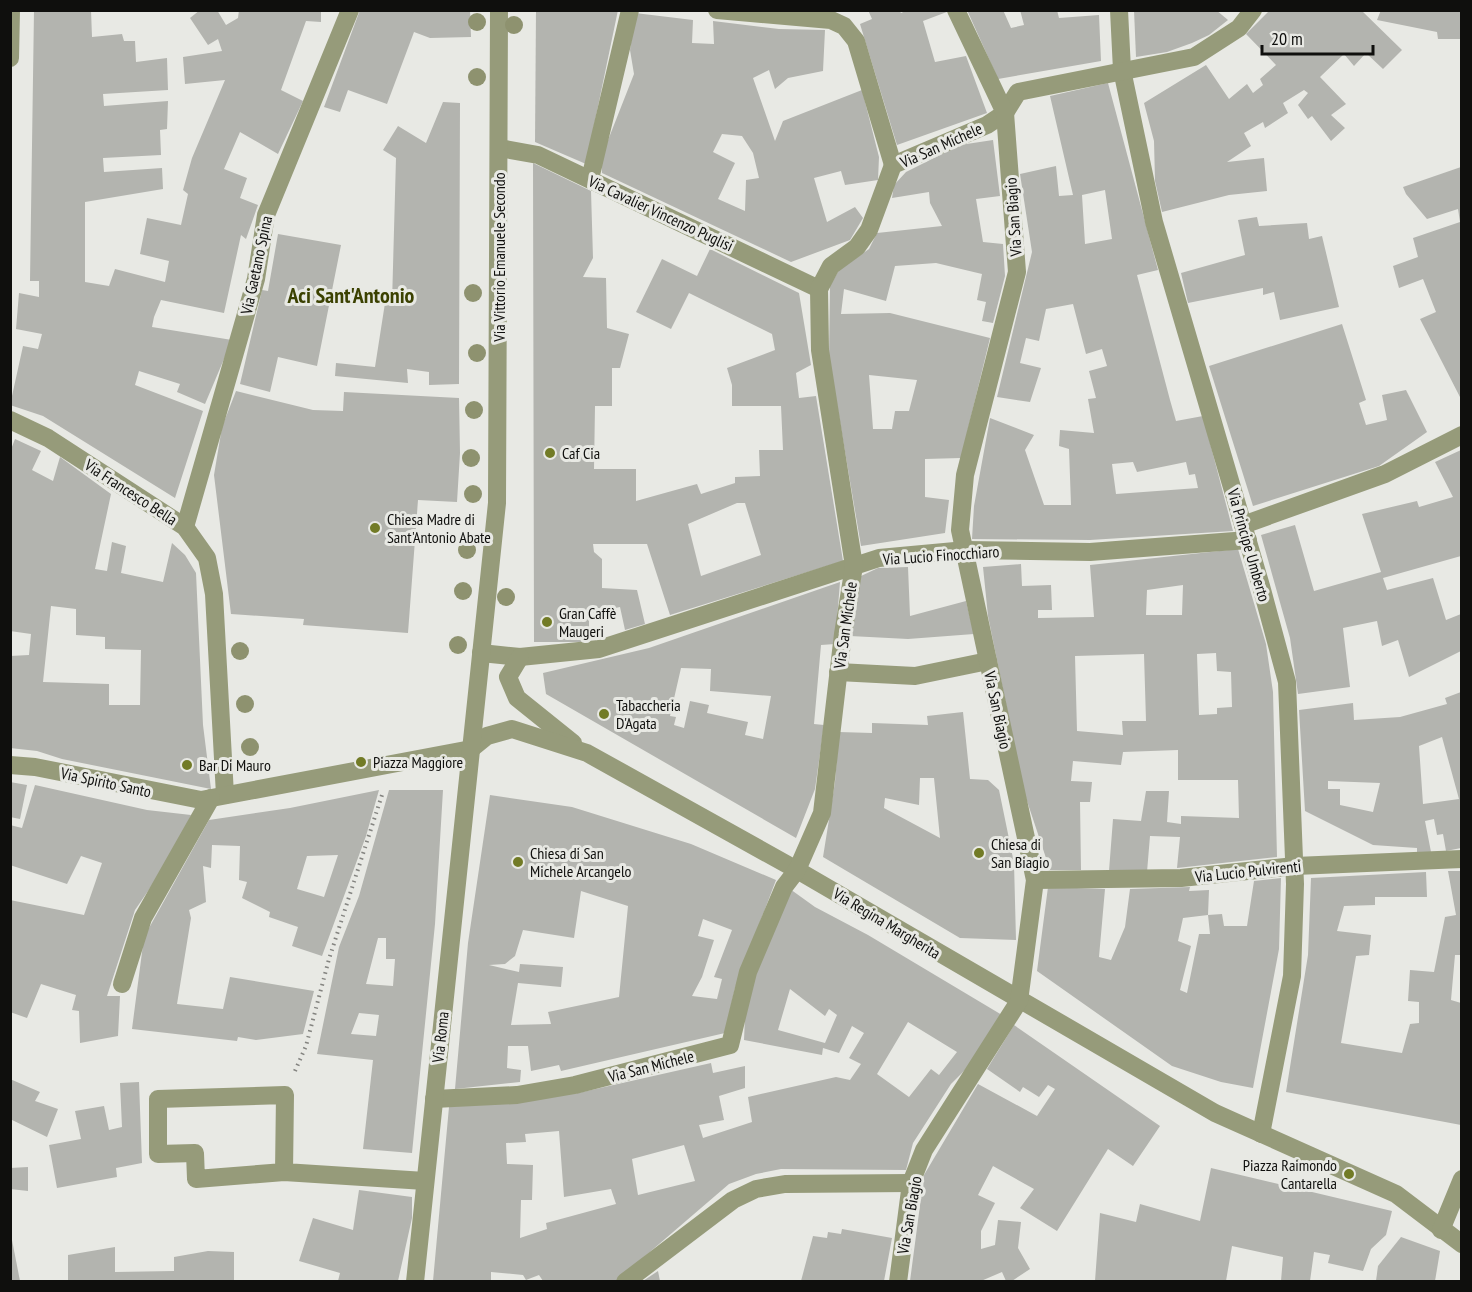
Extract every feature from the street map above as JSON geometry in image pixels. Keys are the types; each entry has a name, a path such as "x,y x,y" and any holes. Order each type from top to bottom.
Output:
{"street":[{"path":"10,58 11,10"},
{"name":"Via Gaetano Spina","path":"185,527 256,279 266,215 350,10"},
{"name":"Via Vittorio Emanuele Secondo","path":"481,654 497,503 499,10"},
{"path":"590,179 630,10"},
{"path":"717,10 831,20 844,26 856,41 893,165"},
{"path":"956,10 1005,113"},
{"name":"Via Principe Umberto","path":"1119,10 1122,70 1154,222 1246,533 1287,682 1295,866 1292,976 1261,1134"},
{"name":"Via San Michele","path":"434,1099 517,1095 575,1084 730,1045 748,972 784,887 797,870 822,813 838,672 854,566 820,350 819,289 831,266 857,247 869,230 893,165 987,124 1005,113 1018,92 1194,57 1239,28 1253,10"},
{"name":"Via San Biagio","path":"898,1281 911,1183 924,1150 1019,1001 1035,880 960,530 965,475 1017,272 1005,113"},
{"name":"Via Cavalier Vincenzo Puglisi","path":"499,148 538,155 819,289"},
{"name":"Via Francesco Bella","path":"10,420 48,438 185,527 207,558 214,594 212,798"},
{"name":"Via Lucio Finocchiaro","path":"481,654 520,657 599,650 879,558 966,550 1090,552 1246,533 1386,474 1461,435"},
{"name":"Via Roma","path":"415,1281 481,654"},
{"path":"520,657 508,677 517,698 587,753"},
{"path":"838,672 915,676 988,661"},
{"name":"Via Regina Margherita","path":"471,750 487,736 512,729 587,753 797,870 1019,1001 1235,1122 1396,1194 1452,1238"},
{"path":"122,984 143,918 212,798 471,750"},
{"name":"Via Spirito Santo","path":"10,765 35,767 212,798"},
{"name":"Via Lucio Pulvirenti","path":"1035,880 1180,878 1295,866 1461,859"},
{"path":"284,1172 285,1095 158,1099 158,1154 195,1153 196,1179 284,1172 425,1181"},
{"path":"1452,1238 1461,1179"},
{"path":"625,1281 733,1200 756,1189 785,1184 911,1183"}],"path":[{"path":"285,1095 306,1046 329,959 384,790 387,765"}],"building":[{"path":"34,10 91,10 92,37 122,34 124,41 135,41 136,62 167,58 168,90 103,94 104,106 168,101 167,129 160,130 161,155 103,158 104,172 162,168 163,189 85,202 85,282 109,286 115,269 165,282 169,261 140,254 147,218 181,225 188,194 183,190 192,158 225,80 185,84 183,57 222,51 218,39 208,45 190,18 200,10 217,10 226,25 238,18 239,10 321,10 321,22 306,21 281,90 303,101 278,154 240,132 224,169 247,178 240,198 258,205 246,239 241,235 224,313 161,300 154,317 152,327 232,340 205,404 177,392 180,384 139,371 135,385 203,411 175,498 43,416 10,405 23,346 38,349 42,334 16,329 19,293 39,297 39,281 30,281"},
{"path":"360,10 470,10 471,37 430,38 414,32 387,104 348,90 340,112 324,107"},
{"path":"536,10 618,10 586,164 535,142"},
{"path":"868,10 899,10 901,13 908,10 952,10 923,21 935,62 966,56 987,113 897,145 860,24 872,19"},
{"path":"967,10 1003,10 1011,28 1024,25 1020,10 1057,10 1059,18 1099,15 1101,61 998,79"},
{"path":"1134,10 1216,10 1228,20 1209,35 1192,43 1167,52 1136,57"},
{"path":"1270,10 1361,10 1402,50 1383,69 1366,53 1354,66 1344,54 1320,77 1346,104 1331,115 1345,128 1331,141 1312,116 1308,119 1298,105 1308,93 1304,90 1283,103 1288,113 1265,128 1263,122 1244,133 1251,146 1227,162 1264,158 1267,191 1229,195 1162,212 1155,181 1154,141 1144,103 1206,65 1229,99 1247,84 1253,93 1263,85 1260,79 1276,65 1246,34"},
{"path":"1381,10 1461,10 1461,39 1438,39 1437,32 1377,20"},
{"path":"635,13 693,20 692,43 714,44 713,21 779,29 825,30 823,71 788,78 775,89 769,70 753,78 775,141 783,121 862,90 879,157 878,180 845,185 841,171 814,178 827,222 855,207 863,218 850,240 791,262 602,173 601,158 634,74 630,50","holes":["722,134 742,136 753,153 759,178 746,180 745,211 718,199 735,163 713,152"]},
{"path":"1108,83 1158,270 1137,275 1170,400 1176,421 1203,416 1233,531 1090,540 972,539 974,506 990,418 1034,435 1025,450 1044,505 1071,505 1069,449 1059,446 1060,430 1094,433 1088,399 1096,398 1089,371 1107,366 1102,349 1086,354 1073,304 1046,309 1039,341 1026,338 1020,363 1041,368 1030,402 997,397 1032,252 1020,174 1056,166 1059,196 1073,195 1050,96","holes":["1105,190 1112,239 1085,244 1082,195","1133,462 1137,472 1186,462 1189,475 1195,474 1198,488 1116,494 1112,464"]},
{"path":"443,102 460,103 459,384 429,385 429,372 407,369 408,383 335,376 336,363 375,367 385,303 392,303 396,158 383,150 398,126 426,143"},
{"path":"993,140 1000,196 976,199 983,242 1003,244 1005,276 993,323 982,321 986,302 977,300 982,274 936,263 895,266 886,301 844,289 841,314 890,313 990,338 961,458 925,459 925,497 949,500 945,533 861,546 829,357 830,286 839,270 869,249 877,233 942,226 930,203 929,192 892,198 894,185 906,172 960,145","holes":["869,375 917,380 909,411 895,411 892,429 873,429"]},
{"path":"533,163 591,191 593,258 583,277 606,278 607,328 629,334 620,368 612,368 612,406 595,406 594,469 636,469 636,501 697,484 701,494 735,483 735,477 760,476 759,450 783,450 781,406 732,406 732,385 727,368 775,350 772,334 689,293 671,329 636,312 662,259 697,276 710,249 799,293 811,365 796,373 799,398 816,396 843,561 670,615 647,544 593,544 594,552 602,559 602,588 637,590 645,624 625,630 620,607 589,614 589,642 534,642","holes":["737,503 745,503 761,555 701,576 688,524"]},
{"path":"1461,167 1461,399 1420,319 1436,312 1423,279 1399,288 1393,266 1418,257 1413,238 1460,222 1458,209 1427,219 1403,187"},
{"path":"1257,217 1259,226 1307,223 1309,239 1322,236 1339,307 1280,320 1274,292 1263,295 1263,288 1188,303 1181,273 1245,255 1238,220"},
{"path":"278,234 341,245 317,366 278,357 270,392 240,384 262,290 268,291"},
{"path":"1342,324 1366,400 1359,403 1366,425 1387,420 1382,395 1406,390 1427,432 1379,466 1253,506 1209,366"},
{"path":"236,391 313,410 343,411 344,392 459,398 460,453 457,502 418,500 408,633 303,625 304,619 231,614 214,475 222,427"},
{"path":"15,439 41,451 32,470 53,481 60,457 111,494 95,569 107,571 112,542 126,546 121,573 163,582 172,543 185,555 196,573 203,725 211,789 62,759 37,751 10,748 10,656 29,655 31,634 10,631 10,452","holes":["51,606 76,609 76,635 105,637 105,649 141,650 140,705 109,705 109,684 43,682"]},
{"path":"1461,450 1461,556 1383,578 1387,590 1433,578 1446,620 1461,614 1461,651 1409,677 1398,640 1382,646 1377,621 1343,628 1350,687 1298,694 1290,638 1261,535 1295,525 1314,591 1381,572 1362,514 1417,501 1419,507 1453,497 1435,462"},
{"path":"1238,549 1266,644 1273,692 1277,857 1177,868 1180,837 1150,836 1147,872 1109,871 1113,819 1141,821 1146,791 1169,791 1167,822 1181,824 1181,816 1239,818 1238,780 1178,780 1178,750 1123,752 1121,765 1073,761 1071,781 1092,782 1090,802 1080,802 1081,870 1050,870 1024,792 988,616 983,567 1021,564 1022,586 1051,585 1052,610 1038,610 1038,618 1094,617 1090,565","holes":["1183,585 1182,615 1146,615 1147,590","1216,653 1217,671 1231,672 1232,707 1217,708 1217,714 1199,715 1197,654","1144,654 1146,721 1122,721 1123,735 1077,731 1075,656"]},
{"path":"908,567 910,616 966,601 974,634 908,639 850,636 861,576 878,568"},
{"path":"840,582 835,644 821,645 814,724 824,725 815,789 796,838 546,694 543,673 649,648","holes":["681,668 711,669 710,691 771,696 763,739 745,735 748,722 707,713 709,705 690,701 684,728 674,725 676,717 670,716"]},
{"path":"1461,692 1461,848 1446,851 1443,834 1437,835 1434,819 1425,821 1431,852 1417,855 1417,848 1373,845 1305,811 1299,710 1353,703 1354,720 1400,717 1447,704 1445,698","holes":["1442,737 1459,799 1423,804 1419,746","1328,781 1380,783 1373,812 1340,805 1340,789 1328,789"]},
{"path":"963,712 970,779 988,780 999,790 1014,863 1016,940 960,938 823,857 835,782 839,732 872,733 872,723 928,725 927,716","holes":["920,778 934,778 940,838 884,808 885,798 919,805"]},
{"path":"10,782 27,785 20,819 10,817"},
{"path":"35,785 147,810 191,815 174,853 135,910 107,996 120,996 118,1036 80,1043 79,1011 72,1010 76,995 41,984 27,1018 10,1012 10,900 84,915 102,863 81,856 67,884 10,865 10,825 22,828"},
{"path":"379,790 366,836 322,956 292,946 298,927 269,917 270,912 242,898 247,882 239,880 240,846 212,845 211,868 203,866 206,902 189,910 191,918 177,1004 223,1009 230,977 314,991 303,1034 256,1040 238,1037 237,1041 132,1029 144,937 209,820 290,808","holes":["338,855 324,897 297,889 307,856"]},
{"path":"389,790 443,790 435,924 412,1153 363,1149 373,1060 317,1054 339,947 359,896","holes":["378,938 386,938 386,959 395,959 393,986 366,984","359,1013 379,1015 376,1036 351,1034"]},
{"path":"490,795 572,807 691,844 776,880 735,988 725,1033 561,1071 559,1065 531,1071 528,1046 508,1046 507,1068 521,1070 520,1082 455,1089 468,943","holes":["581,891 628,906 619,997 548,1012 551,1024 511,1025 518,983 561,987 563,967 520,964 519,972 489,965 505,964 515,956 523,930 574,938","703,919 732,930 714,977 722,979 717,999 692,996 702,977 714,940 698,936"]},
{"path":"1448,871 1461,871 1461,955 1455,955 1451,1000 1461,1003 1461,1125 1286,1092 1308,955 1311,878 1426,872 1427,897 1375,897 1375,905 1344,906 1337,931 1371,935 1369,955 1356,956 1341,1043 1402,1053 1410,1024 1419,1023 1419,1002 1408,1001 1410,970 1434,972 1445,917 1456,915"},
{"path":"1281,878 1279,949 1253,1088 1221,1082 1172,1066 1037,971 1048,887 1105,889 1099,957 1111,960 1125,927 1130,889 1190,887 1189,891 1209,890 1208,915 1222,914 1224,926 1247,926 1254,881","holes":["1208,915 1210,934 1199,934 1187,993 1180,990 1191,946 1178,941 1183,918"]},
{"path":"790,889 815,907 868,935 1002,1015 973,1062 951,1084 913,1143 906,1170 781,1169 756,1174 729,1184 616,1281 543,1281 539,1275 526,1280 523,1275 491,1272 491,1281 433,1281 449,1107 578,1093 711,1063 713,1073 745,1066 745,1088 719,1096 724,1120 699,1125 703,1138 752,1122 748,1097 836,1077 850,1080 861,1064 849,1058 864,1033 852,1026 839,1053 823,1048 822,1055 744,1040 745,1017 755,976","holes":["790,989 825,1016 829,1009 837,1015 825,1043 778,1030","908,1022 957,1052 939,1075 931,1069 909,1097 877,1074","559,1131 564,1197 611,1189 616,1204 546,1223 547,1229 520,1238 521,1200 532,1200 533,1165 507,1164 506,1143 526,1142 525,1134","684,1145 695,1181 638,1195 632,1159"]},
{"path":"1014,1025 1160,1126 1133,1166 1108,1149 1057,1231 1020,1208 1034,1189 993,1166 978,1195 995,1203 981,1231 981,1249 995,1245 998,1220 1021,1222 1018,1248 1030,1269 1012,1281 1006,1281 1002,1272 981,1281 910,1281 924,1175 978,1084 1037,1116 1055,1089 1048,1085 1039,1097 1023,1087 1020,1092 987,1069"},
{"path":"10,1079 40,1092 35,1101 58,1109 47,1137 10,1119"},
{"path":"139,1082 142,1163 116,1168 117,1177 57,1188 49,1145 81,1139 75,1111 104,1106 109,1130 122,1127 120,1083"},
{"path":"28,1167 28,1191 10,1189 10,1168"},
{"path":"1211,1168 1392,1211 1386,1235 1371,1249 1363,1271 1328,1263 1330,1255 1314,1252 1310,1281 1281,1281 1283,1257 1232,1246 1226,1281 1095,1281 1100,1213 1136,1222 1140,1204 1200,1221"},
{"path":"359,1190 412,1197 412,1218 398,1281 338,1281 340,1273 299,1261 313,1218 353,1230"},
{"path":"842,1229 892,1238 884,1281 801,1281 813,1236 827,1238 828,1232 841,1234"},
{"path":"1401,1237 1440,1251 1435,1281 1376,1281 1378,1266"},
{"path":"10,1240 12,1240 20,1281 10,1281"},
{"path":"115,1247 115,1272 174,1271 174,1257 208,1251 234,1252 234,1281 68,1281 68,1255"},
{"path":"658,1271 660,1281 643,1281"}],"place":[{"name":"Caf Cia","path":"550,453"},
{"name":"Chiesa Madre di Sant'Antonio Abate","path":"375,528"},
{"name":"Gran Caffè Maugeri","path":"547,622"},
{"name":"Tabaccheria D'Agata","path":"604,714"},
{"name":"Piazza Maggiore","path":"361,762"},
{"name":"Bar Di Mauro","path":"187,765"},
{"name":"Chiesa di San Biagio","path":"979,853"},
{"name":"Chiesa di San Michele Arcangelo","path":"518,862"},
{"name":"Piazza Raimondo Cantarella","path":"1349,1174"}],"district":[{"name":"Aci Sant'Antonio","path":"351,295"}]}
